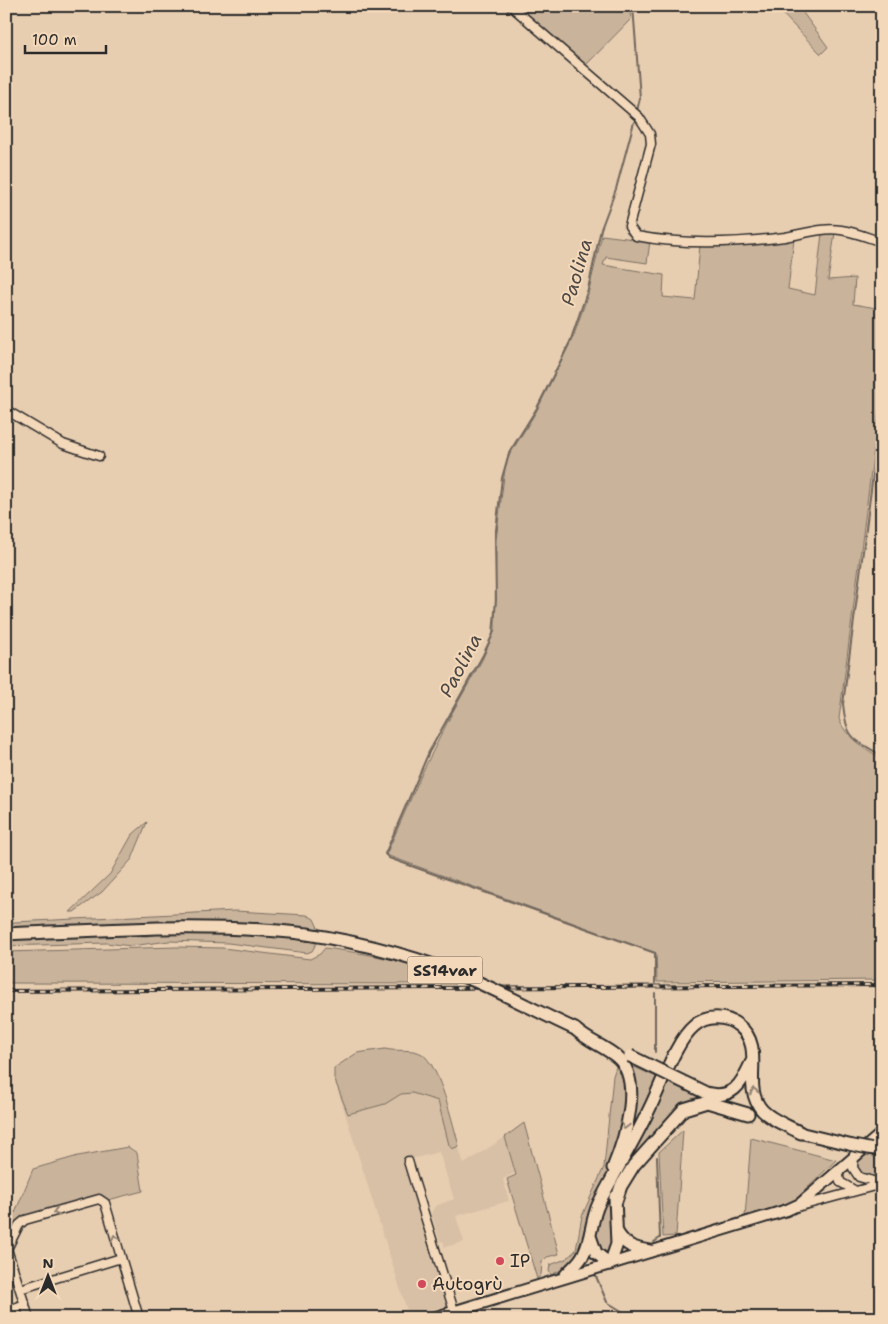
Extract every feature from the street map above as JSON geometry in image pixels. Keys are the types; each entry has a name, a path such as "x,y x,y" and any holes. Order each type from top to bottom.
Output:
{"highway":[{"name":"SS14var","path":"6,934 195,928 277,931 307,934 384,950 474,981 748,1114 801,1133"},
{"path":"600,1201 628,1152 683,1038 699,1022 720,1018 738,1025 750,1040 753,1060 753,1087 758,1103 768,1115 801,1133"},
{"path":"565,1276 584,1255 592,1219 615,1163 629,1112 632,1093 631,1078 624,1064 617,1057 587,1039 575,1029"},
{"path":"705,1093 721,1096 734,1090 743,1080 753,1060"},
{"path":"615,1204 621,1186 634,1164 684,1109 707,1102 748,1114"},
{"path":"590,1234 596,1253 610,1264 617,1244 616,1187 628,1152"},
{"path":"616,1231 622,1241 628,1246 650,1251"}],"main road":[{"path":"801,1133 852,1150 882,1150"},
{"path":"433,1318 795,1207 838,1170 852,1150 882,1133"}],"street":[{"path":"511,6 636,115 650,134 651,144 630,226 636,236 654,239 733,240 786,237 828,229 843,230 882,242"},
{"path":"6,410 62,444 99,456"},
{"path":"852,1150 853,1168 859,1177 866,1181 882,1183"},
{"path":"408,1161 454,1311"},
{"path":"838,1170 840,1182 854,1190"},
{"path":"795,1207 803,1207 834,1196 882,1183"},
{"path":"811,1194 834,1196"},
{"path":"28,1318 7,1251 14,1233 26,1220 103,1199 139,1318"},
{"path":"20,1289 121,1258"},
{"path":"6,1310 24,1304"}],"shaded area":[{"path":"518,6 629,6 631,19 585,66"},
{"path":"775,6 798,6 828,47 821,54"},
{"path":"822,233 835,233 828,280 855,278 853,304 882,309 882,387 839,719 851,738 882,759 882,980 657,982 656,953 386,855 423,771 452,713 482,660 495,630 496,540 505,468 510,454 536,412 574,335 588,294 602,235 650,241 647,263 606,257 603,265 664,275 663,297 695,300 700,245 794,239 788,289 815,295"},
{"path":"147,822 132,859 102,892 74,912 70,912 110,874 132,835"},
{"path":"235,911 307,915 314,919 319,930 147,922 6,930 6,924 14,922"},
{"path":"238,931 306,938 317,942 312,951 307,953 228,943 169,941 131,946 106,943 6,946 6,938 113,934 147,936 163,933"},
{"path":"176,947 223,948 310,959 320,954 325,948 409,964 455,984 6,983 6,952"},
{"path":"385,1049 418,1052 429,1061 435,1070 445,1097 459,1146 452,1149 449,1145 438,1101 412,1093 401,1094 385,1104 348,1114 334,1078 334,1068 357,1053"},
{"path":"432,1063 464,1164 505,1137 515,1173 503,1179 509,1201 456,1216 464,1242 445,1247 443,1241 440,1242 431,1213 435,1206 454,1199 439,1152 403,1161 450,1299 446,1306 409,1317 334,1078"},
{"path":"617,1064 625,1077 629,1091 611,1173 586,1240 571,1265 551,1275 549,1271 550,1265 566,1259 576,1250 582,1216 604,1167 613,1076"},
{"path":"634,1067 661,1079 634,1132 622,1146 630,1068"},
{"path":"666,1082 704,1098 628,1165"},
{"path":"524,1123 559,1254 547,1257 542,1262 541,1275 537,1279 507,1179 516,1175 505,1137"},
{"path":"683,1130 676,1236 663,1237 659,1152"},
{"path":"751,1138 836,1160 794,1201 745,1217"},
{"path":"128,1147 137,1153 143,1191 108,1200 102,1195 26,1217 17,1223 11,1232 6,1229 6,1200 15,1213 33,1169 78,1156"},
{"path":"864,1152 882,1155 882,1178 862,1177 857,1161"},
{"path":"610,1193 609,1216 614,1243 608,1258 598,1250 596,1234 600,1215"}],"waterway":[{"path":"633,6 640,98 637,111"},
{"name":"Paolina","path":"634,122 616,189 601,229 588,289 570,342 537,408 509,453 502,478 495,539 496,600 493,634 429,752 385,854 389,858 655,953 655,983"},
{"path":"882,406 843,704 849,732 858,741 882,756"},
{"name":"Paolina","path":"655,993 655,1052"},
{"name":"Paolina","path":"654,1242 660,1238 657,1157"},
{"name":"Paolina","path":"595,1274 607,1302 633,1318"}],"railway":[{"path":"6,991 882,985"}],"place":[{"name":"IP","path":"500,1261"},
{"name":"Autogrù","path":"422,1284"}]}
